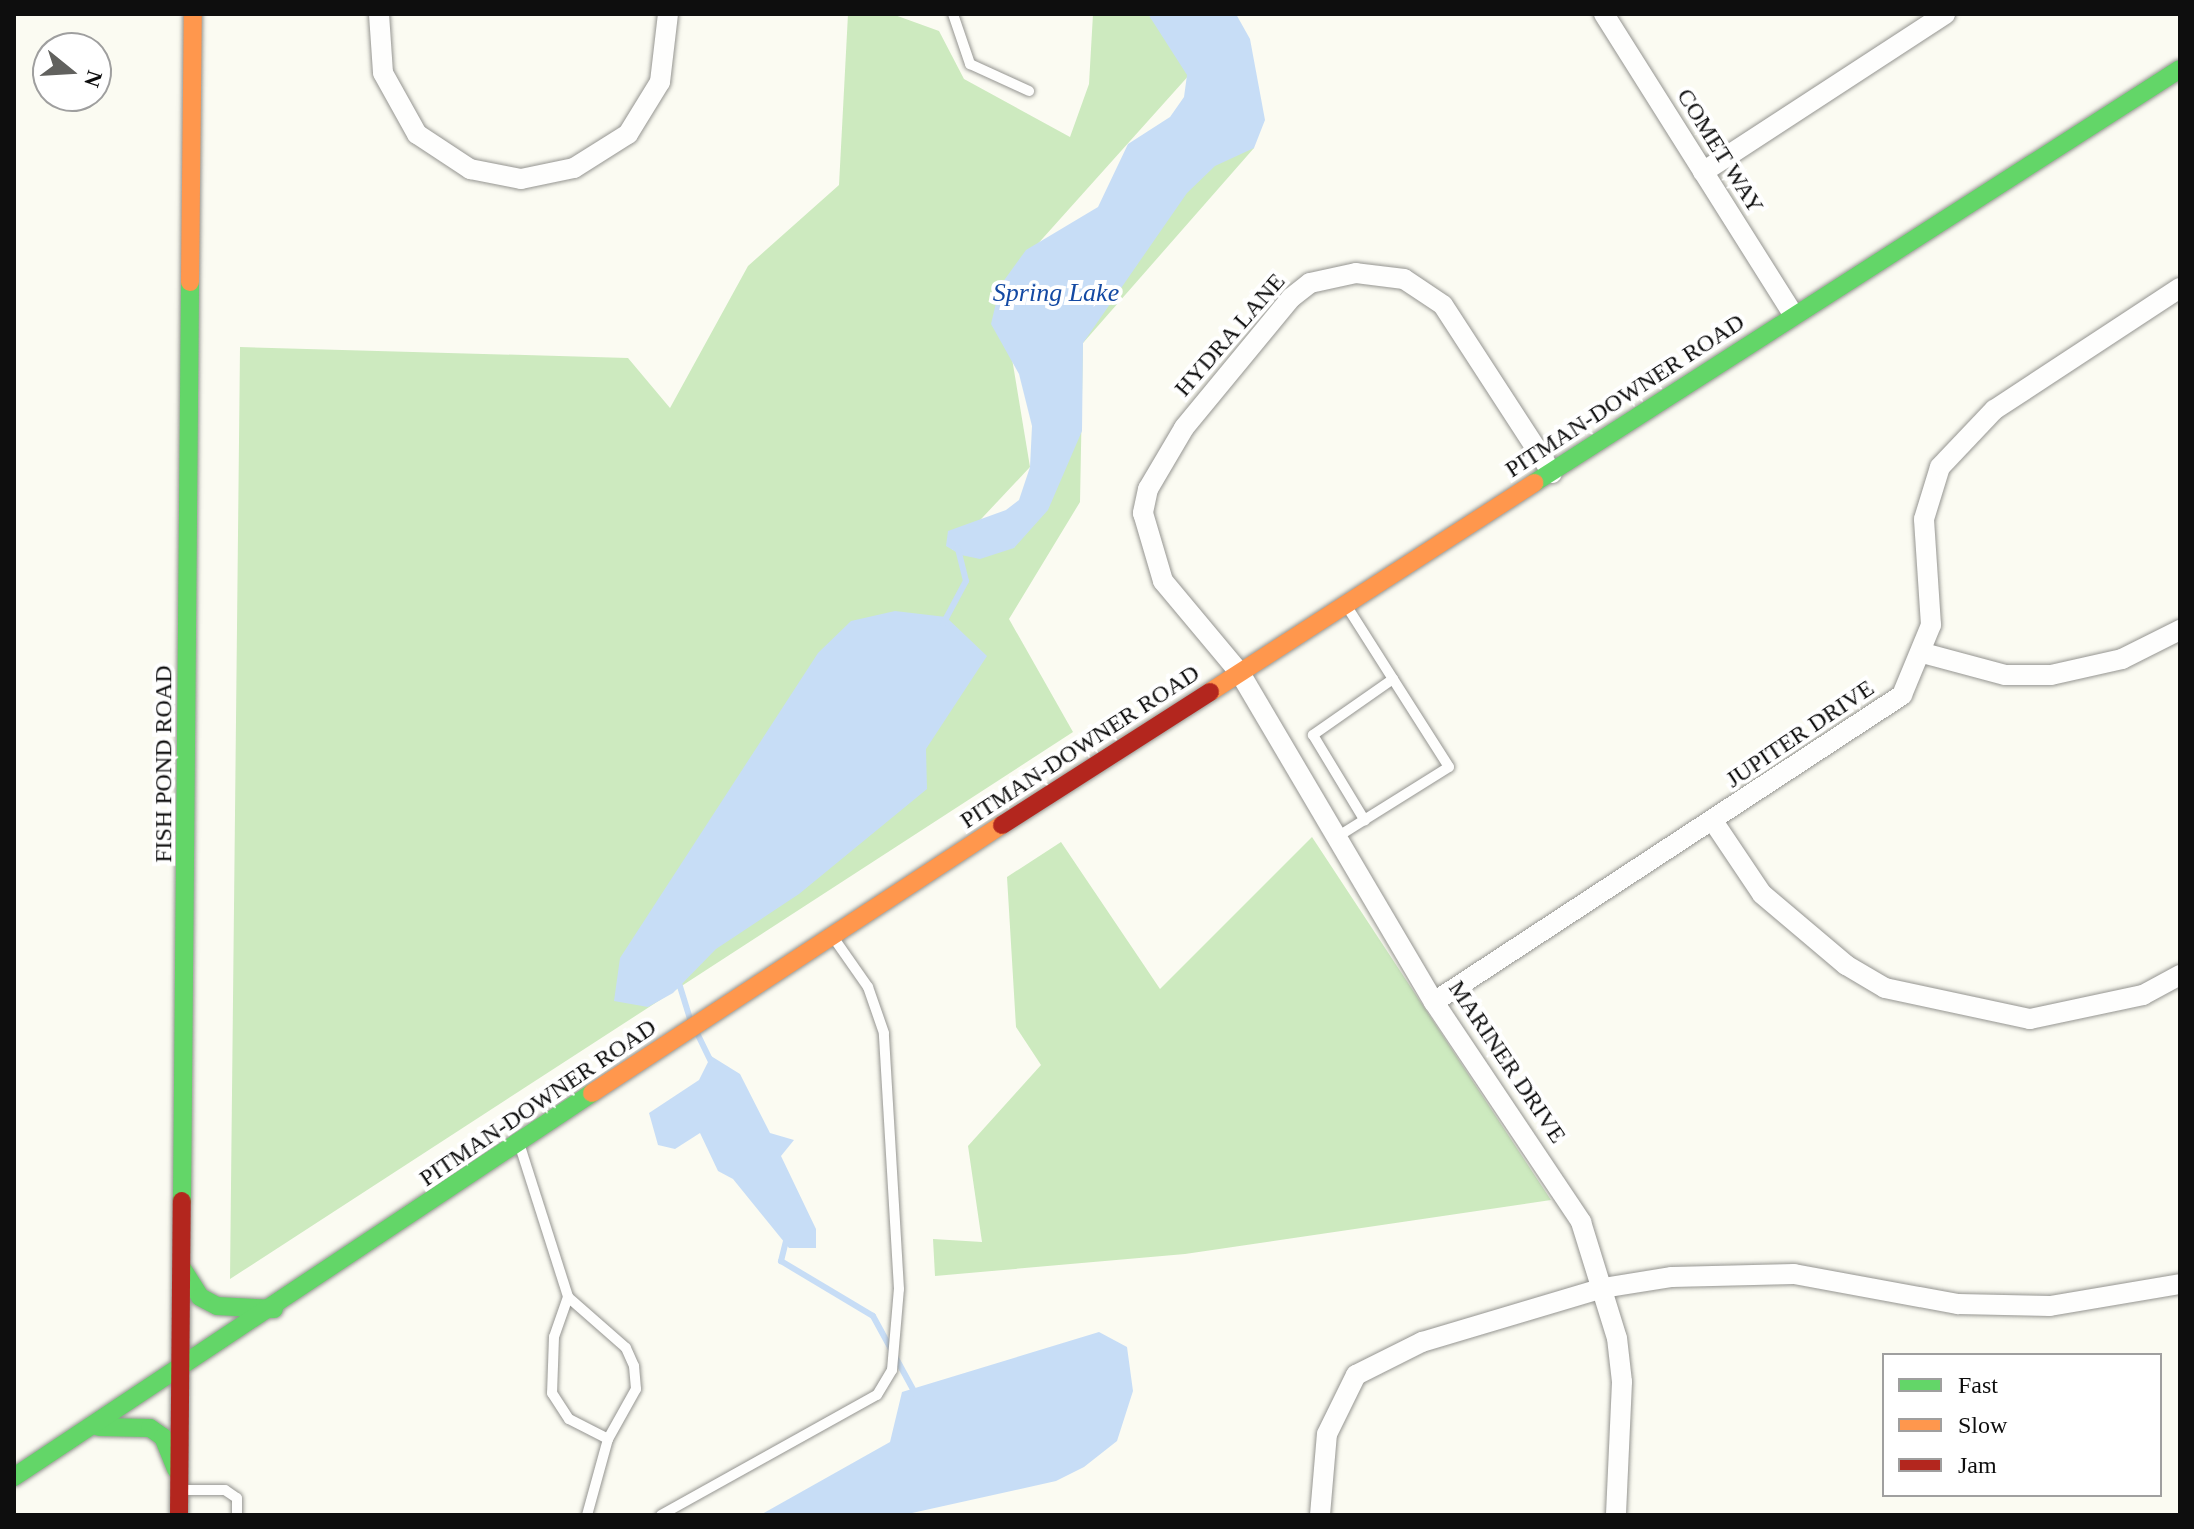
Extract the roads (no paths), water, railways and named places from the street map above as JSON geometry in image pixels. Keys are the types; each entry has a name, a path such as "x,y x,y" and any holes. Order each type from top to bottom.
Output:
{"street":[{"name":"FISH POND ROAD","path":"179,1515 193,14"},
{"path":"379,14 383,73 417,134 461,166 521,179 574,168 628,134 660,82 668,14"},
{"name":"COMET WAY","path":"1604,14 1793,314"},
{"path":"1703,172 1945,14"},
{"name":"PITMAN-DOWNER ROAD","path":"14,1477 180,1372 519,1141 832,935 1552,473 1793,314 2180,69"},
{"name":"HYDRA LANE","path":"1240,673 1163,581 1143,513 1148,489 1184,428 1310,283 1381,273 1426,290 1552,473"},
{"name":"JUPITER DRIVE","path":"1434,1002 1715,824 1902,695 1923,653 1932,597 1924,519 1955,446 1994,410 2180,288"},
{"path":"1923,653 1993,673 2051,675 2122,659 2180,630"},
{"name":"MARINER DRIVE","path":"1240,673 1434,1002 1569,1201 1603,1288 1622,1382 1616,1515"},
{"path":"1715,824 1762,894 1846,965 1885,988 2030,1019 2143,995 2180,975"},
{"path":"182,1268 200,1297 217,1306 276,1308"},
{"path":"1320,1515 1327,1434 1356,1375 1422,1342 1603,1288 1672,1277 1794,1274 1958,1304 2050,1306 2180,1284"},
{"path":"91,1428 150,1428 163,1437 179,1486"}],"lane":[{"path":"953,14 970,64 1029,91"},
{"path":"1337,837 1449,767 1346,605"},
{"path":"1365,821 1313,735 1393,679"},
{"path":"661,1515 877,1395 892,1370 899,1289 886,1047 868,987 832,935"},
{"path":"519,1141 568,1297 626,1348 634,1366 636,1389 608,1439 587,1515"},
{"path":"568,1297 554,1337 552,1393 569,1419 608,1439"},
{"path":"179,1486 225,1490 237,1498 237,1515"}],"water":[{"name":"Spring Lake","path":"1148,14 1236,14 1250,39 1265,120 1254,148 1215,166 1187,193 1083,343 1082,431 1048,510 1014,548 980,559 961,555 946,546 948,531 1006,510 1019,500 1030,467 1032,426 1019,374 991,324 1000,286 1026,250 1098,207 1128,144 1170,117 1184,97 1187,75"},
{"path":"895,611 946,617 987,656 926,749 927,789 799,894 716,949 673,993 648,1007 614,1001 620,958 818,653 851,621"},
{"path":"711,1056 740,1074 770,1133 794,1140 781,1156 816,1229 816,1248 789,1248 733,1179 718,1171 700,1133 675,1149 658,1145 649,1113 699,1080"},
{"path":"1099,1332 1127,1347 1133,1391 1117,1441 1084,1467 1056,1481 903,1515 760,1515 890,1442 902,1392"}],"waterway":[{"path":"943,624 966,581 958,548"},
{"path":"678,980 691,1022"},
{"path":"698,1035 712,1064"},
{"path":"787,1237 781,1261 873,1316 916,1395"}]}
